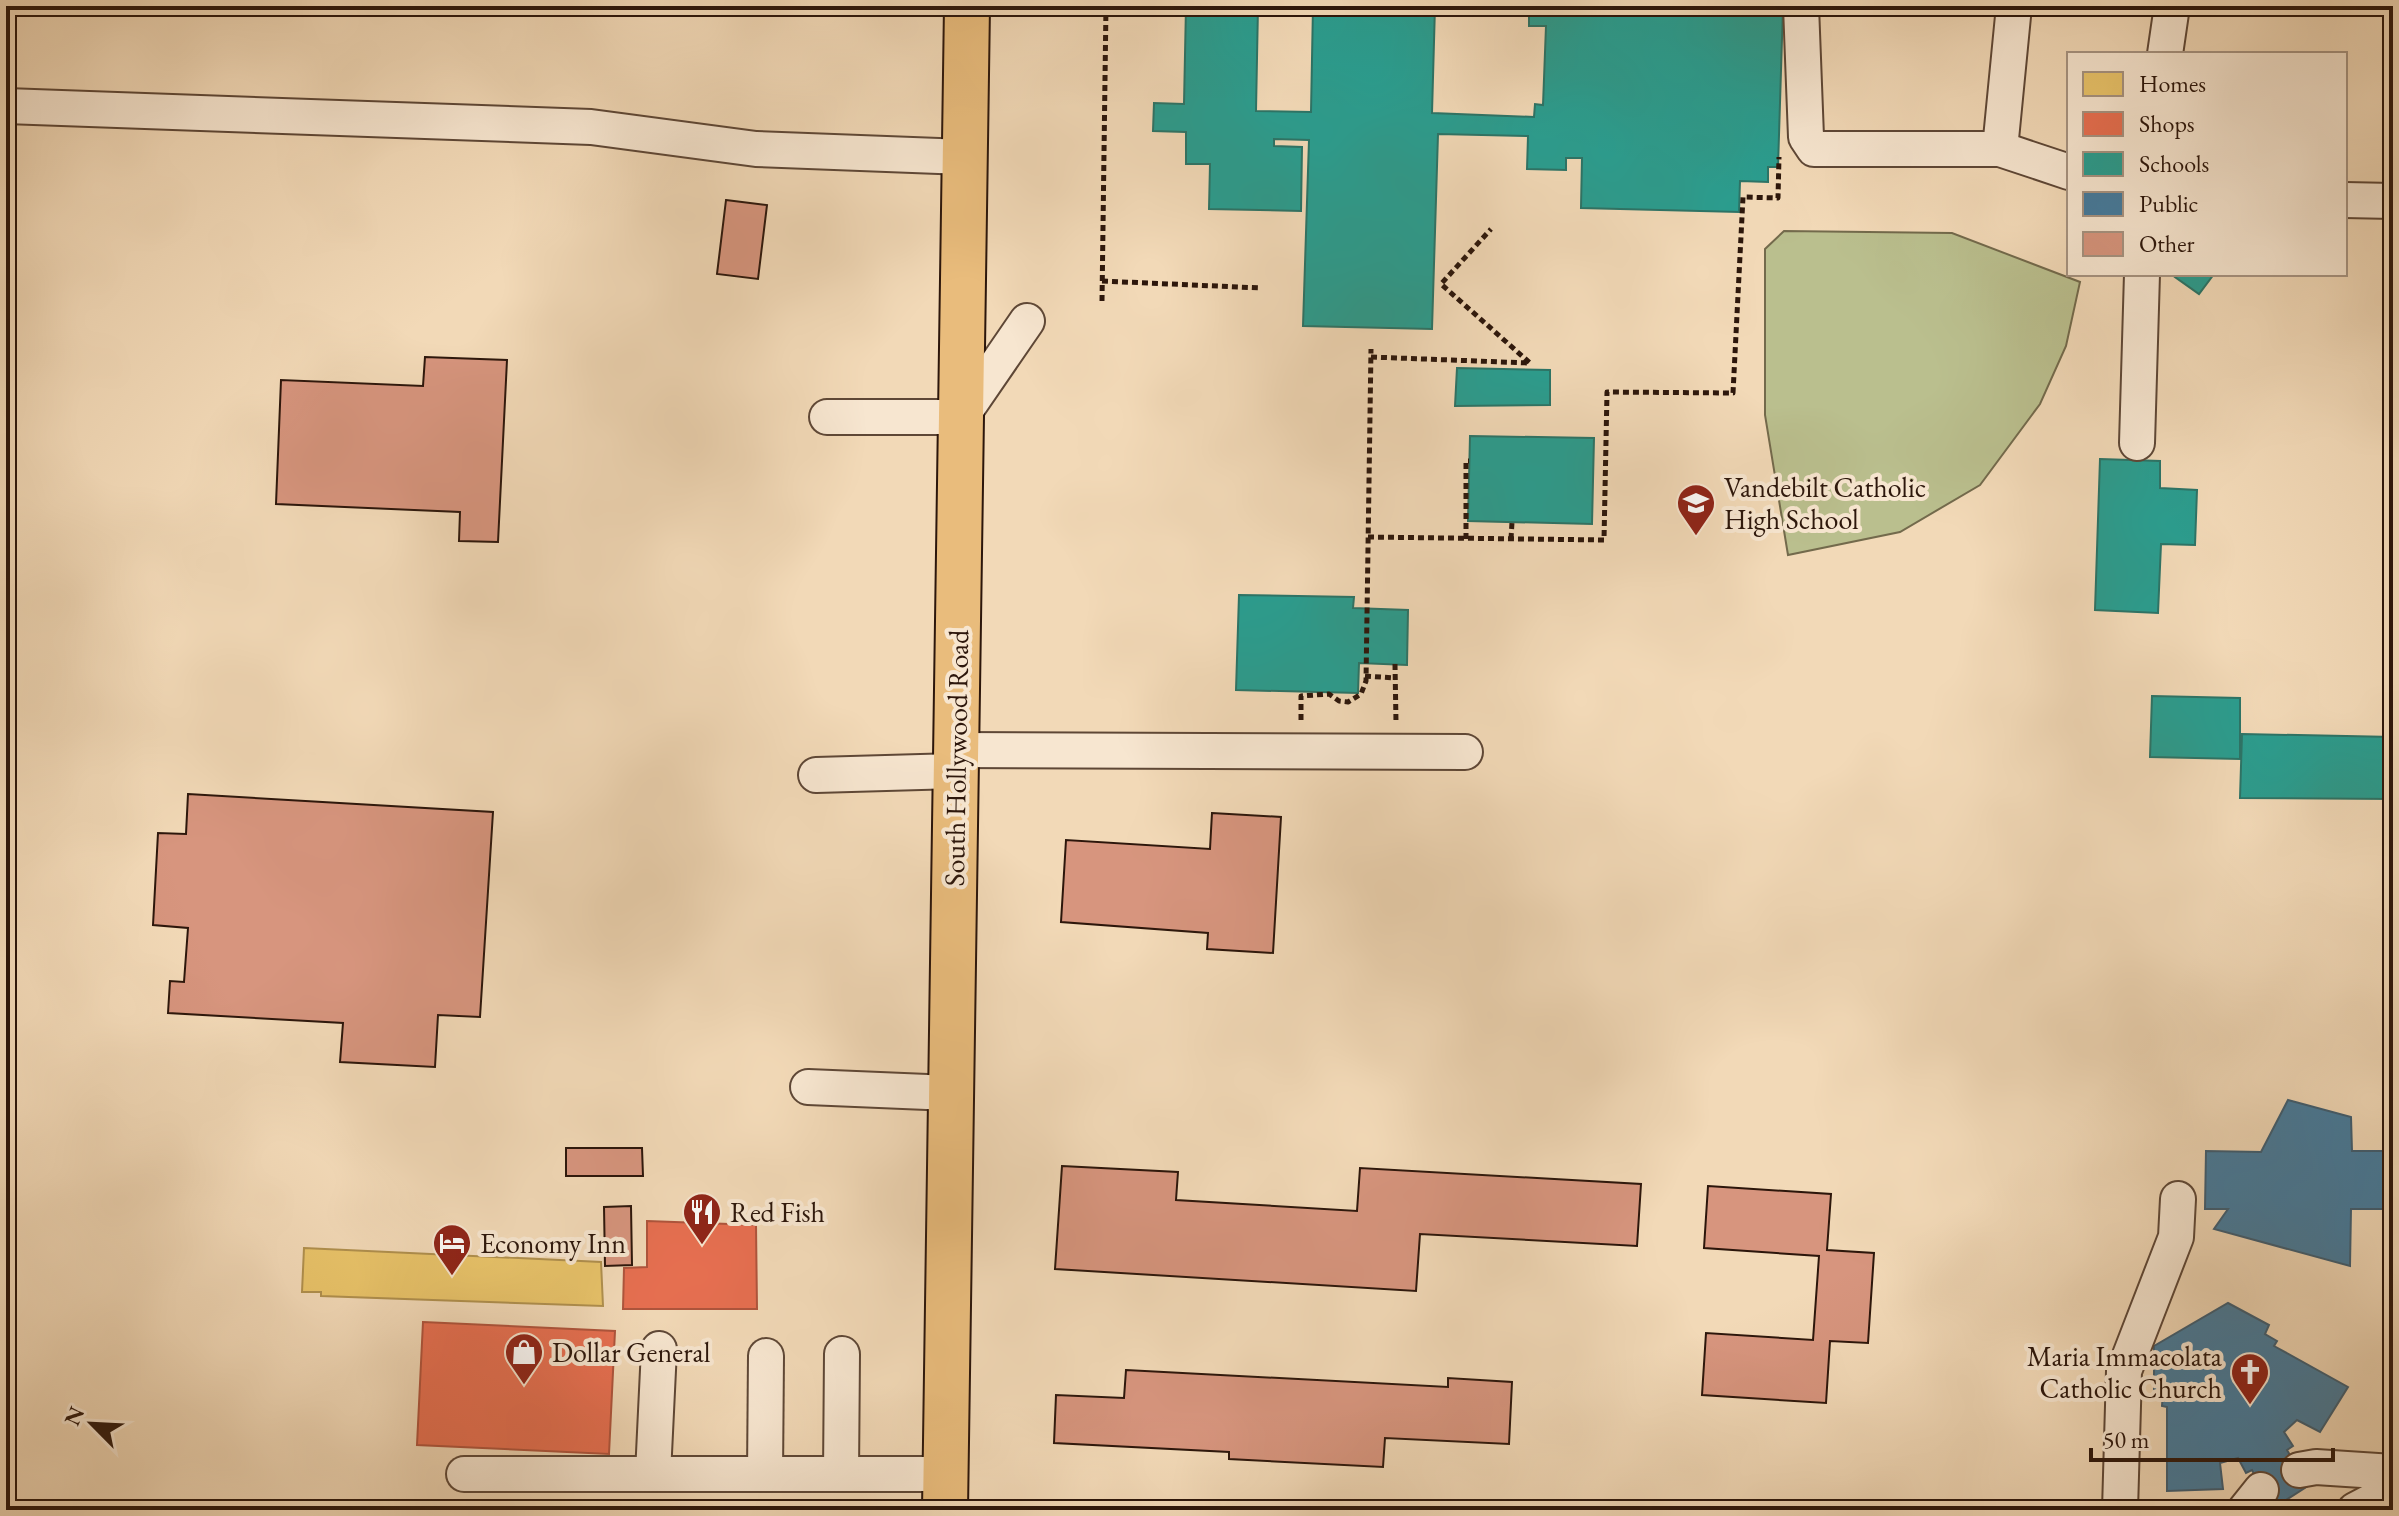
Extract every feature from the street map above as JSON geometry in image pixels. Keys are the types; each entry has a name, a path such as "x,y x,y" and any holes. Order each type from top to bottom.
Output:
{"main road":[{"name":"South Hollywood Road","path":"945,1492 967,6"}],"street":[{"path":"1801,6 1806,137 1814,149 2000,149 2067,171"},
{"path":"2000,149 2014,6"},
{"path":"2165,52 2172,6"},
{"path":"6,106 591,127 756,149 965,157"},
{"path":"2347,200 2393,201"},
{"path":"2137,443 2142,276"},
{"path":"827,417 961,417 1027,321"},
{"path":"816,775 956,760 1301,751 1465,752"},
{"path":"808,1087 951,1093"},
{"path":"2120,1510 2124,1371 2176,1237 2178,1199"},
{"path":"653,1474 659,1349"},
{"path":"841,1474 842,1354"},
{"path":"765,1474 766,1356"},
{"path":"2299,1470 2316,1467 2393,1472"},
{"path":"464,1474 841,1474 945,1492"},
{"path":"2355,1510 2393,1490"}],"path":[{"path":"1102,301 1106,6"},
{"path":"1368,537 1604,540 1607,392 1733,393 1743,197 1778,198 1779,151"},
{"path":"1371,357 1530,363 1441,284 1491,229"},
{"path":"1102,281 1261,288"},
{"path":"1301,751 1301,696 1329,694 1339,701 1348,702 1361,694 1365,676 1371,349"},
{"path":"1466,539 1466,461 1469,461"},
{"path":"1511,539 1512,522"},
{"path":"1395,664 1396,751"},
{"path":"1365,676 1395,678"}],"green space":[{"path":"1784,231 1952,233 2080,282 2066,346 2040,404 1980,485 1900,532 1788,555 1765,415 1765,249"}],"building: Homes":[{"name":"Economy Inn","path":"304,1248 601,1262 603,1306 321,1296 321,1292 302,1292"}],"building: Shops":[{"name":"Red Fish","path":"647,1221 756,1225 757,1309 623,1309 624,1268 647,1267"},
{"path":"423,1322 615,1331 609,1454 417,1445"}],"building: Schools":[{"path":"1186,6 1258,6 1256,111 1311,112 1313,6 1435,6 1432,113 1534,117 1535,104 1543,105 1546,26 1529,26 1529,6 1783,6 1778,167 1768,167 1768,182 1740,181 1739,212 1581,208 1582,158 1566,158 1566,170 1527,169 1528,136 1438,134 1432,329 1303,326 1309,140 1274,139 1274,146 1302,147 1301,211 1209,209 1210,164 1186,164 1186,132 1153,131 1154,103 1184,104"},
{"path":"2176,276 2212,276 2199,294"},
{"path":"1457,368 1550,370 1550,405 1455,406"},
{"path":"1470,436 1594,438 1592,524 1468,521"},
{"path":"2100,459 2160,461 2160,488 2197,490 2195,545 2161,544 2158,613 2095,610"},
{"path":"1239,595 1354,597 1353,608 1408,610 1407,665 1359,663 1358,693 1236,690"},
{"path":"2152,696 2240,698 2240,759 2150,757"},
{"path":"2242,734 2393,737 2393,799 2240,798"}],"building: Public":[{"path":"2288,1100 2351,1117 2352,1151 2393,1151 2393,1209 2351,1209 2350,1266 2214,1229 2228,1209 2205,1209 2206,1151 2261,1152"},
{"name":"Maria Immacolata Catholic Church","path":"2228,1303 2269,1325 2265,1334 2277,1341 2274,1346 2348,1387 2320,1432 2297,1420 2284,1432 2293,1446 2287,1450 2308,1486 2272,1509 2252,1470 2246,1473 2238,1458 2220,1463 2223,1489 2167,1491 2167,1407 2162,1406 2163,1392 2154,1391 2154,1346"}],"building: Other":[{"path":"726,200 767,205 758,279 717,274"},
{"path":"425,357 507,360 498,542 459,541 460,512 276,504 281,380 423,386"},
{"path":"188,794 493,812 480,1017 438,1015 435,1067 340,1062 343,1023 168,1013 170,981 184,982 188,928 153,925 158,833 186,834"},
{"path":"1212,813 1281,817 1273,953 1207,949 1208,933 1061,922 1066,840 1210,849"},
{"path":"566,1148 642,1148 643,1176 566,1176"},
{"path":"1062,1166 1178,1172 1176,1200 1357,1211 1360,1168 1641,1184 1637,1246 1420,1234 1416,1291 1055,1269"},
{"path":"1708,1186 1831,1194 1827,1250 1874,1253 1868,1343 1830,1341 1826,1403 1702,1395 1706,1333 1813,1340 1819,1256 1704,1248"},
{"path":"631,1206 632,1265 605,1266 604,1207"},
{"path":"1126,1370 1448,1387 1448,1378 1512,1382 1509,1444 1385,1438 1383,1467 1229,1459 1229,1452 1054,1443 1056,1395 1124,1398"},
{"path":"75,1504 167,1510 74,1510"}],"place":[{"name":"Vandebilt Catholic High School","path":"1696,537"},
{"name":"Red Fish","path":"702,1246"},
{"name":"Economy Inn","path":"452,1277"},
{"name":"Dollar General","path":"524,1386"},
{"name":"Maria Immacolata Catholic Church","path":"2250,1406"}]}
